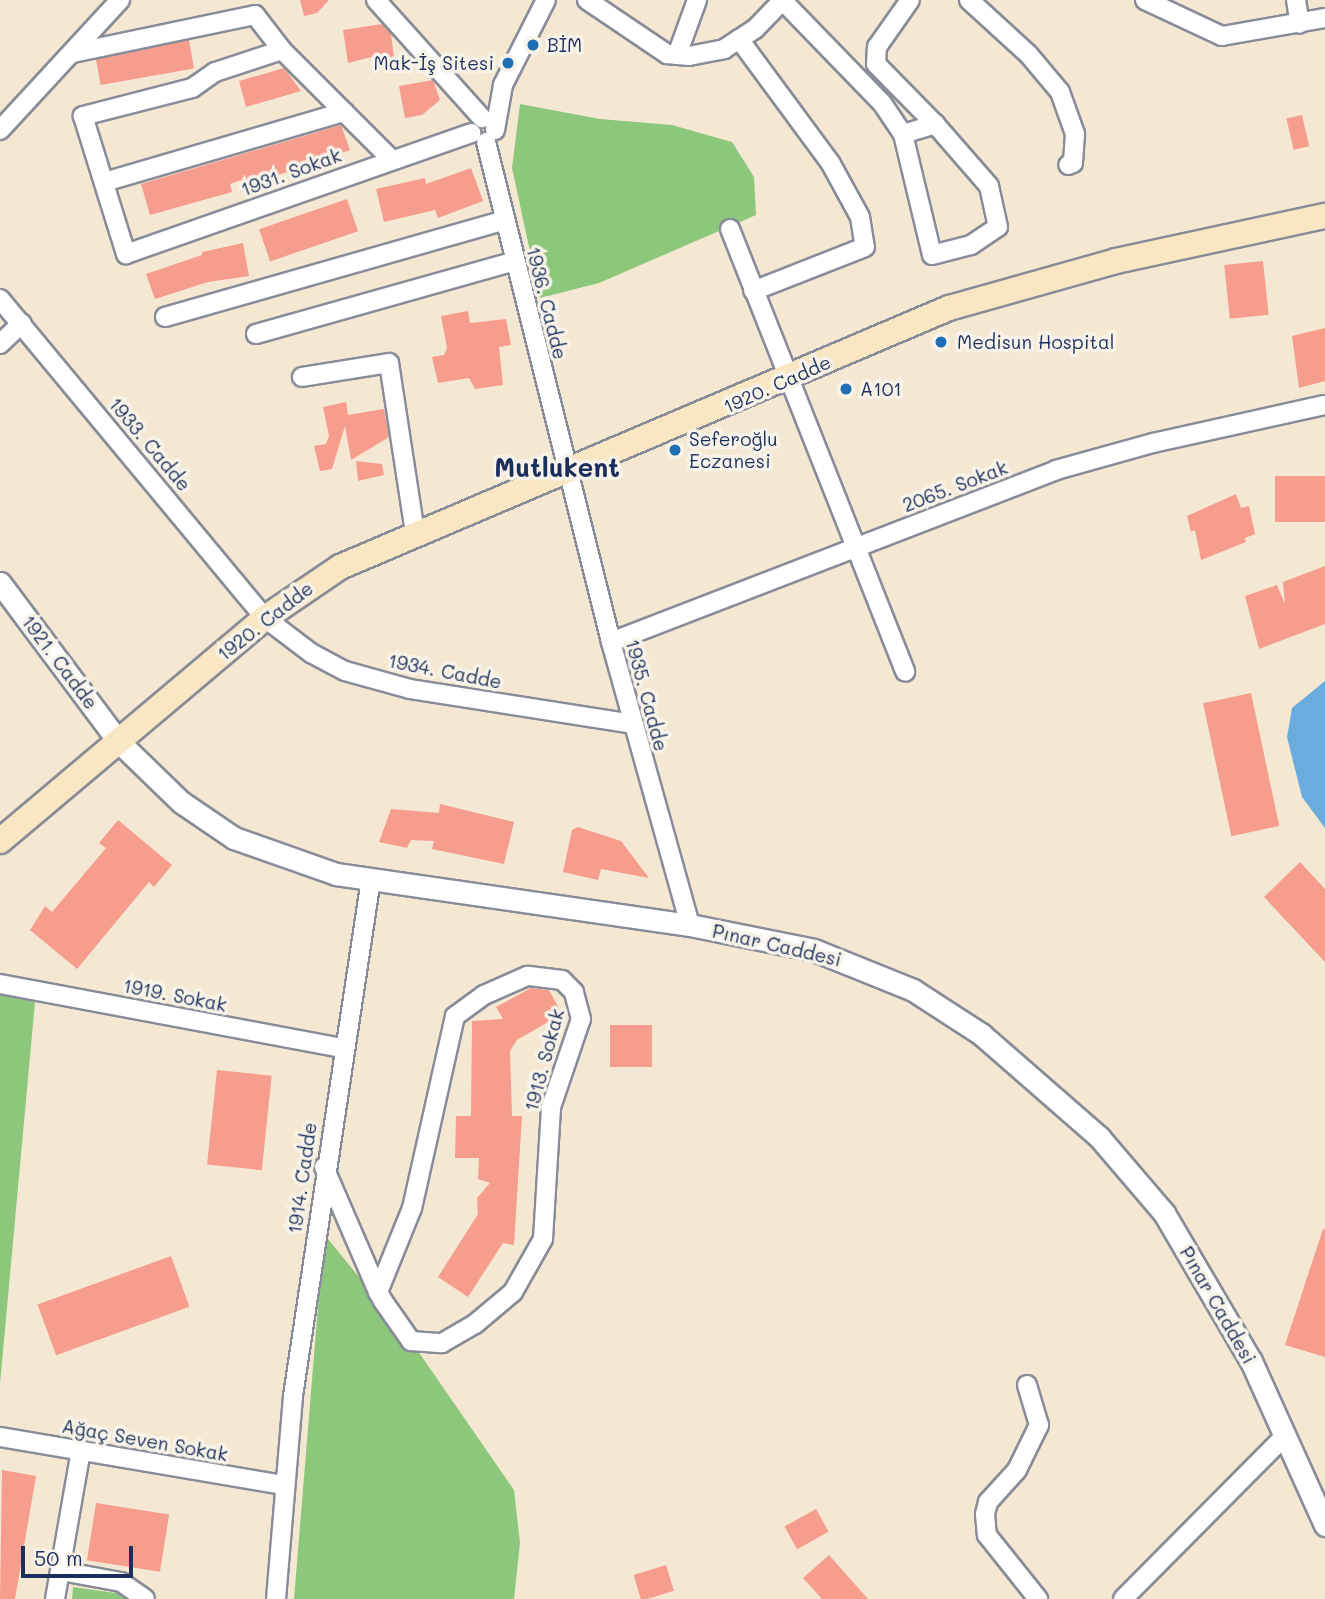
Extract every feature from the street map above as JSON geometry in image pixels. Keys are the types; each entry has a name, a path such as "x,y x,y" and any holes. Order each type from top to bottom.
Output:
{"main road":[{"name":"1920. Cadde","path":"0,841 265,618 340,567 415,533 567,474 949,308 1002,291 1325,216"}],"street":[{"path":"0,130 120,0"},
{"path":"376,0 484,131"},
{"name":"1936. Cadde","path":"546,0 503,85 484,131 567,474"},
{"path":"587,0 667,54 677,55 724,49 783,1 882,103 903,134 932,255 971,245 998,227 989,186 935,124 876,64 877,47 910,0"},
{"path":"677,55 697,0"},
{"path":"969,0 1029,55 1060,92 1075,134 1073,163 1068,165"},
{"path":"1144,0 1222,36 1325,19"},
{"path":"1296,0 1300,24"},
{"path":"73,53 255,15 282,50 391,159"},
{"path":"738,39 831,163 860,217 865,247 753,291"},
{"path":"282,50 215,72 192,88 83,116 104,182 344,112"},
{"path":"903,134 935,124"},
{"name":"1931. Sokak","path":"104,182 126,254 391,159 484,131"},
{"path":"165,317 505,220"},
{"path":"730,229 786,380 905,672"},
{"path":"256,334 515,261"},
{"name":"1933. Cadde","path":"0,299 265,618"},
{"path":"0,344 22,323"},
{"path":"302,377 389,363 415,533"},
{"name":"2065. Sokak","path":"611,642 1093,459 1325,405"},
{"name":"1935. Cadde","path":"567,474 633,724 690,925"},
{"name":"1921. Cadde","path":"1,587 118,741"},
{"name":"1934. Cadde","path":"265,618 311,653 345,671 411,689 633,724"},
{"name":"Pınar Caddesi","path":"118,741 181,802 234,838 300,865 370,879 690,925 793,945 848,961 946,1010 1022,1067 1099,1137 1164,1213 1245,1352 1286,1435 1325,1525"},
{"name":"1914. Cadde","path":"276,1599 284,1485 324,1167 370,879"},
{"name":"1913. Sokak","path":"324,1167 378,1292 411,1341 434,1344 475,1324 513,1292 528,1271 543,1238 547,1216 551,1107 580,1019 580,1003 562,980 527,976 484,995 455,1016 412,1208 378,1292"},
{"name":"1919. Sokak","path":"0,984 343,1048"},
{"path":"1027,1385 1039,1425 1017,1469 988,1502 985,1514 987,1535 1038,1599"},
{"path":"1123,1599 1286,1435"},
{"name":"Ağaç Seven Sokak","path":"0,1437 284,1485"},
{"path":"55,1599 81,1450"},
{"path":"61,1571 121,1582 145,1599"}],"green space":[{"path":"520,104 600,119 672,125 732,142 754,177 756,215 599,283 540,298 512,168"},
{"path":"0,984 36,991 0,1384"},
{"path":"324,1234 411,1341 514,1490 520,1543 514,1599 294,1599"},
{"path":"73,1587 137,1596 136,1599 72,1599"}],"water":[{"path":"1325,681 1325,828 1302,797 1287,737 1292,708"}],"building":[{"path":"300,0 329,0 317,13 304,16"},
{"path":"382,24 391,34 394,57 383,62 379,55 348,63 343,30"},
{"path":"189,40 194,69 100,85 95,56"},
{"path":"284,68 301,91 246,107 239,81"},
{"path":"433,80 440,100 422,115 405,118 399,86"},
{"path":"1302,115 1309,146 1294,150 1286,119"},
{"path":"341,125 350,150 244,187 241,180 230,184 232,192 150,215 141,184"},
{"path":"471,168 483,201 438,218 435,210 384,222 376,189 425,178 426,184"},
{"path":"347,199 358,231 270,261 259,229"},
{"path":"243,243 249,276 208,282 155,299 146,274 202,255 202,252"},
{"path":"1263,261 1269,315 1230,319 1224,265"},
{"path":"468,311 470,323 506,319 511,345 499,347 503,385 475,389 469,378 438,383 432,357 444,355 447,348 441,316"},
{"path":"1325,328 1325,381 1299,388 1292,336"},
{"path":"346,402 348,415 384,409 389,437 351,460 345,426 332,469 320,471 314,446 326,444 329,436 323,407"},
{"path":"356,461 382,464 384,475 358,481"},
{"path":"1275,476 1325,476 1325,522 1275,522"},
{"path":"1236,494 1241,508 1249,506 1255,534 1245,538 1246,542 1201,560 1195,530 1191,532 1187,516"},
{"path":"1325,566 1325,624 1259,649 1245,596 1277,585 1285,604 1283,582"},
{"path":"1251,693 1279,826 1231,836 1203,703"},
{"path":"440,804 514,822 504,864 432,849 434,841 411,840 407,848 379,842 391,809 439,813"},
{"path":"118,820 172,865 154,887 149,882 77,969 30,930 45,906 52,912 106,848 99,843"},
{"path":"578,827 621,841 649,878 601,869 598,880 563,872 572,830"},
{"path":"1300,862 1325,889 1325,962 1264,897"},
{"path":"531,988 549,990 562,1014 517,1040 510,1051 512,1116 522,1116 514,1245 503,1243 468,1297 438,1277 478,1214 477,1198 490,1183 478,1179 479,1158 455,1158 456,1116 471,1116 472,1021 503,1019 496,1007"},
{"path":"610,1025 652,1025 652,1067 610,1067"},
{"path":"217,1070 272,1076 262,1170 207,1164"},
{"path":"1325,1229 1325,1357 1285,1345"},
{"path":"171,1256 189,1307 56,1355 38,1305"},
{"path":"2,1470 36,1476 15,1599 0,1599"},
{"path":"96,1503 169,1515 160,1572 87,1560"},
{"path":"816,1509 829,1532 797,1549 785,1526"},
{"path":"829,1555 868,1599 822,1599 803,1578"},
{"path":"666,1565 674,1591 641,1599 633,1575"}],"place":[{"name":"BİM","path":"533,45"},
{"name":"Mak-İş Sitesi","path":"508,63"},
{"name":"Medisun Hospital","path":"941,342"},
{"name":"A101","path":"846,389"},
{"name":"Seferoğlu Eczanesi","path":"675,450"}],"district":[{"name":"Mutlukent","path":"557,468"}]}
